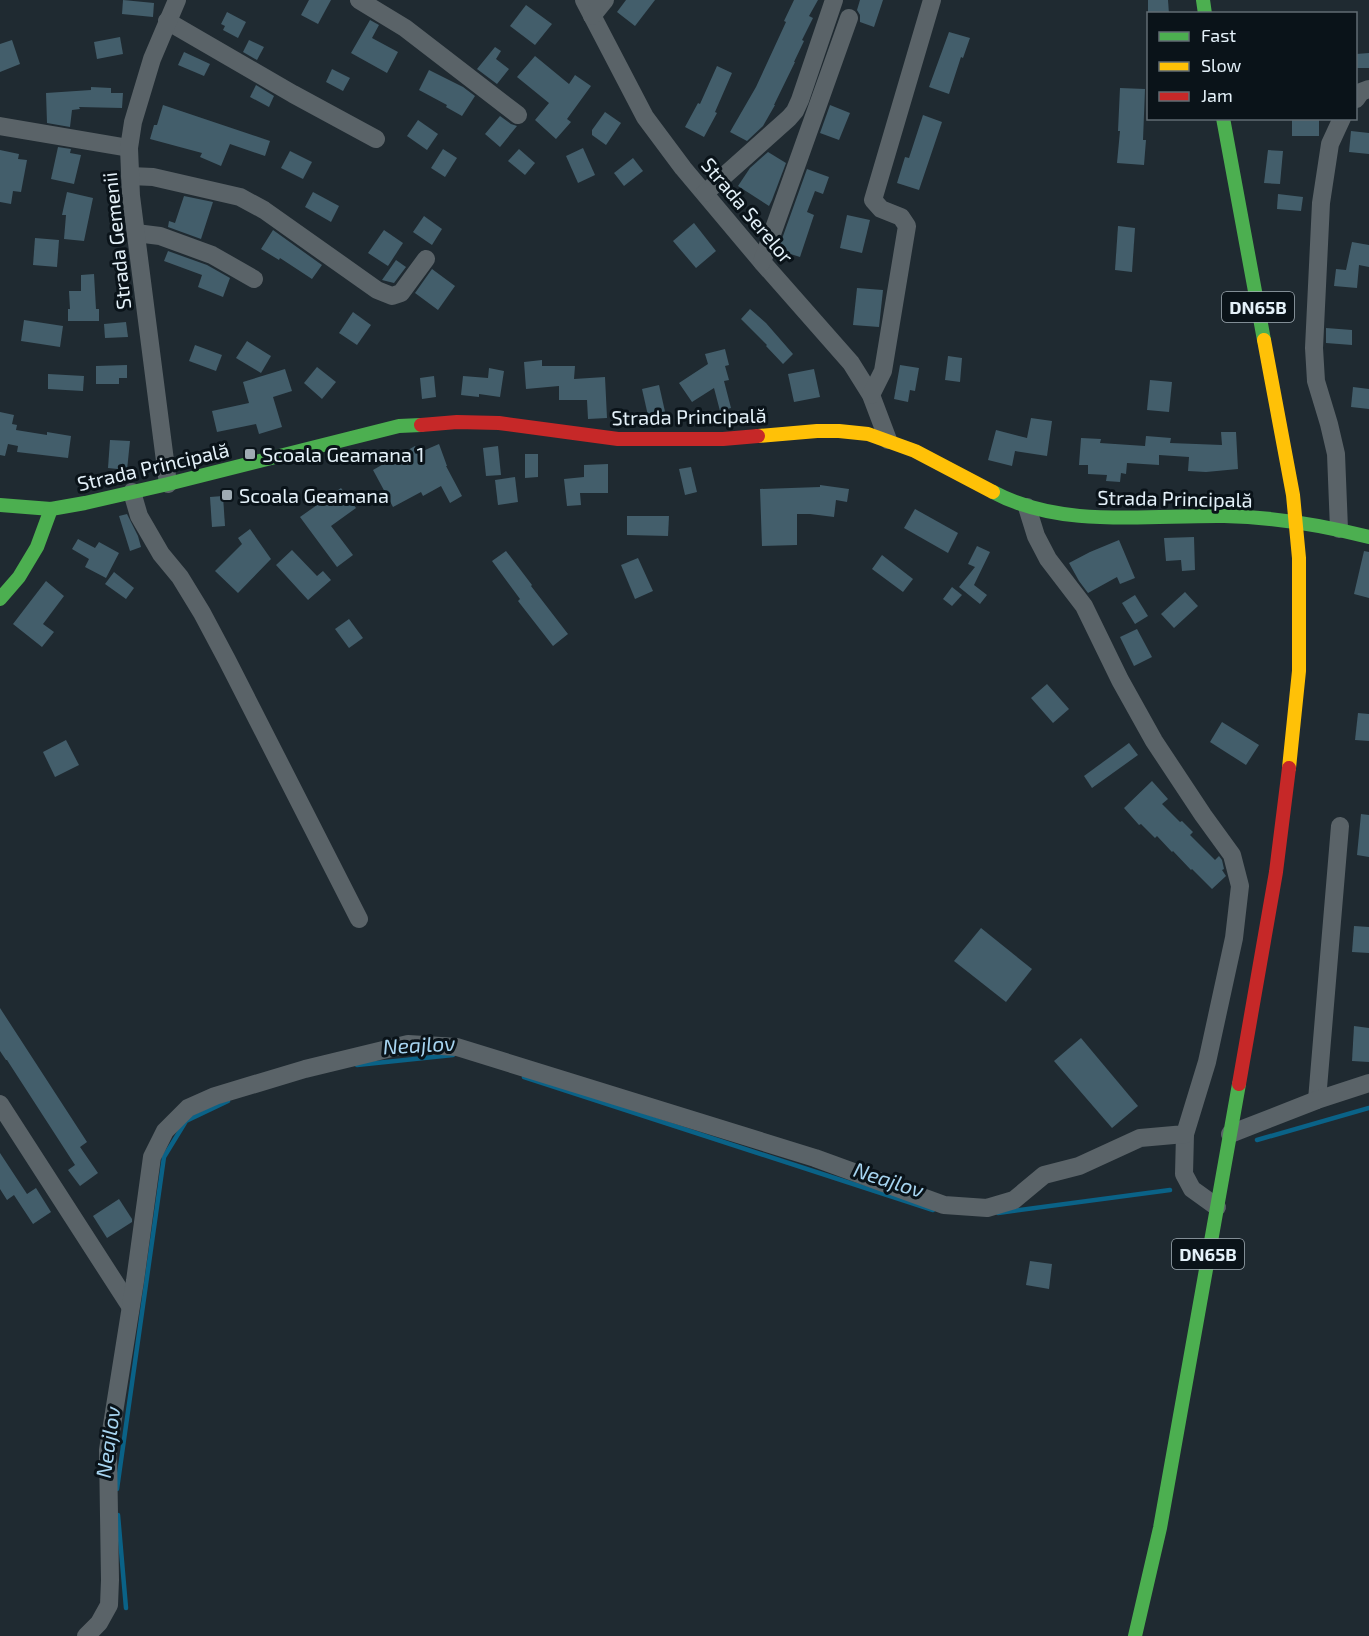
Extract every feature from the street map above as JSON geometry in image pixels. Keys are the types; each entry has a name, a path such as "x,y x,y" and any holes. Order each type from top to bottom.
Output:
{"main road":[{"name":"DN65B","path":"1135,1636 1160,1528 1276,872 1292,749 1299,671 1299,558 1293,495 1223,120"},
{"name":"Strada Principală","path":"0,505 51,509 168,484 399,426 457,422 498,423 618,439 723,439 817,431 868,434 915,451 1004,498 1047,512 1094,517 1226,516 1270,519 1369,537"},
{"path":"0,599 19,577 38,547 51,509"}],"street":[{"name":"Strada Gemenii","path":"168,484 136,233 129,148 136,111 152,59 177,0"},
{"path":"359,0 405,28 518,115"},
{"path":"588,8 605,0"},
{"path":"705,193 795,111 834,0"},
{"path":"871,395 883,371 907,226 901,217 881,209 873,200 932,0"},
{"name":"Strada Serelor","path":"588,8 645,117 683,168 851,363 871,395 888,440"},
{"path":"762,262 849,18"},
{"path":"167,21 376,139"},
{"path":"1357,98 1361,92 1369,89"},
{"path":"1339,530 1336,454 1316,381 1314,348 1321,203 1330,144 1341,120"},
{"path":"0,126 129,148"},
{"path":"130,176 153,177 240,197 264,210 377,290 392,296 401,293 426,259"},
{"path":"136,233 160,236 212,255 254,279"},
{"path":"132,492 139,516 161,554 180,577 222,650 359,919"},
{"path":"1027,507 1036,536 1048,559 1084,606 1120,680 1154,741 1232,855 1240,886 1234,938 1207,1062 1185,1134 1184,1174 1192,1189 1217,1207"},
{"path":"1317,1100 1340,826"},
{"path":"86,1636 99,1623 109,1605 108,1450 152,1157 165,1131 188,1108 215,1096 294,1072 408,1044 457,1047 815,1158 944,1204 987,1209 1014,1200 1044,1175 1079,1166 1140,1138 1185,1134"},
{"path":"1230,1134 1317,1100 1369,1083"},
{"path":"0,1104 130,1306"}],"building":[{"path":"123,0 154,3 153,17 122,14"},
{"path":"309,0 331,0 318,24 301,15"},
{"path":"626,0 655,0 635,26 617,12"},
{"path":"794,0 818,0 809,16 813,18 802,40 804,41 775,105 763,126 747,141 730,132 756,87"},
{"path":"860,0 883,0 874,27 860,22 857,10"},
{"path":"1148,0 1168,0 1169,12 1148,12"},
{"path":"526,5 552,24 535,45 510,26"},
{"path":"227,12 246,22 238,38 223,30 225,26 221,24"},
{"path":"370,20 379,25 372,38 398,52 387,73 351,53"},
{"path":"949,32 970,38 949,94 929,87"},
{"path":"120,37 123,54 97,59 94,42"},
{"path":"12,40 20,64 0,72 0,44"},
{"path":"249,40 264,47 257,60 243,52"},
{"path":"495,47 501,51 496,59 509,69 497,84 477,69"},
{"path":"184,52 210,64 204,76 178,65"},
{"path":"1369,53 1369,68 1357,68 1357,54"},
{"path":"535,56 569,84 575,75 591,86 567,119 571,122 556,139 535,120 549,103 517,77"},
{"path":"717,66 732,73 715,112 717,113 704,137 685,127 698,103 700,104"},
{"path":"332,69 350,78 343,91 326,82"},
{"path":"429,70 463,87 475,96 462,116 419,90"},
{"path":"256,85 274,96 269,107 250,97"},
{"path":"91,87 111,88 111,93 123,93 122,108 79,107 80,109 72,110 70,127 47,123 46,93 91,90"},
{"path":"1120,88 1145,89 1144,165 1117,163"},
{"path":"163,105 270,141 265,156 230,144 221,166 200,157 202,153 150,139"},
{"path":"830,105 850,113 839,140 820,133"},
{"path":"605,112 621,123 606,145 592,135 592,130"},
{"path":"923,115 942,122 919,190 897,183 905,157 909,158"},
{"path":"500,116 517,126 500,147 485,134"},
{"path":"418,120 438,134 427,150 407,136"},
{"path":"1292,120 1319,120 1319,136 1292,136"},
{"path":"1351,131 1369,133 1369,154 1349,152"},
{"path":"58,147 71,149 70,153 81,155 74,184 51,179"},
{"path":"583,148 595,175 578,183 566,156"},
{"path":"443,149 457,158 445,177 431,168"},
{"path":"519,149 535,163 525,175 508,161"},
{"path":"0,150 19,154 18,159 27,160 21,192 13,191 11,204 0,202"},
{"path":"1268,150 1283,151 1280,184 1264,183"},
{"path":"290,151 312,162 303,179 281,168"},
{"path":"768,152 786,163 769,206 738,186 750,168"},
{"path":"633,158 643,171 624,186 614,173"},
{"path":"807,169 829,177 823,194 815,191 807,212 814,215 800,257 778,250"},
{"path":"67,192 93,198 84,241 64,239 66,215 62,215"},
{"path":"313,192 339,206 331,222 305,207"},
{"path":"1278,194 1303,197 1301,211 1277,209"},
{"path":"184,196 213,202 201,239 168,227 169,221 175,223"},
{"path":"847,215 870,220 862,253 840,248"},
{"path":"424,216 442,229 432,245 413,232"},
{"path":"694,223 716,251 696,268 673,241"},
{"path":"1118,226 1135,228 1132,272 1115,270"},
{"path":"273,230 322,265 312,279 280,258 279,260 261,249"},
{"path":"384,230 403,243 388,266 368,253"},
{"path":"35,238 59,240 57,267 33,265"},
{"path":"1352,242 1369,245 1369,267 1359,265 1357,288 1334,286 1336,269 1346,270"},
{"path":"168,251 207,265 230,278 223,297 198,287 202,275 164,261"},
{"path":"396,260 406,267 394,283 382,280"},
{"path":"432,269 455,286 438,310 415,293"},
{"path":"94,274 99,321 68,321 69,291 81,291 81,275"},
{"path":"857,288 883,290 879,327 853,325"},
{"path":"750,309 766,323 793,354 783,364 741,319"},
{"path":"353,312 371,325 357,345 339,333"},
{"path":"24,320 63,326 60,347 21,341"},
{"path":"126,322 128,337 105,338 104,324"},
{"path":"1326,328 1352,330 1352,345 1326,343"},
{"path":"247,341 271,356 261,373 236,358"},
{"path":"195,345 222,355 216,371 189,361"},
{"path":"725,349 729,365 725,366 729,380 724,381 731,408 720,411 714,388 692,402 679,383 708,364 705,354"},
{"path":"948,356 962,358 960,382 945,380"},
{"path":"542,360 542,366 575,366 574,379 605,377 607,418 588,419 587,400 559,400 559,386 526,389 524,362"},
{"path":"127,365 127,378 119,378 119,384 96,384 96,366"},
{"path":"900,365 919,368 915,391 910,390 908,402 894,399"},
{"path":"317,367 336,382 322,399 304,383"},
{"path":"489,368 504,371 500,397 479,394 479,397 461,395 463,376 488,378"},
{"path":"285,369 292,391 273,397 282,427 259,434 256,424 217,432 212,411 249,403 243,382"},
{"path":"814,369 820,397 794,402 788,374"},
{"path":"48,374 84,376 83,391 48,389"},
{"path":"434,376 436,397 422,399 420,378"},
{"path":"1150,380 1172,382 1169,412 1147,410"},
{"path":"659,385 666,416 649,420 642,389"},
{"path":"1353,387 1369,389 1369,409 1351,407"},
{"path":"0,412 14,415 12,424 17,425 16,430 71,436 68,458 17,452 18,446 8,444 5,456 0,455"},
{"path":"1031,418 1052,421 1047,456 1015,451 1012,466 988,460 996,430 1027,438"},
{"path":"1221,432 1236,432 1238,469 1188,471 1189,457 1159,455 1159,465 1127,463 1126,474 1121,473 1120,482 1106,481 1107,475 1088,474 1088,465 1079,465 1081,438 1101,439 1100,443 1145,446 1146,436 1171,438 1170,443 1222,445"},
{"path":"110,440 130,441 127,470 108,468"},
{"path":"439,444 446,466 462,496 450,503 441,486 423,496 421,492 393,507 373,470 415,446 418,453"},
{"path":"498,446 501,475 486,476 483,448"},
{"path":"525,454 538,454 538,477 525,478"},
{"path":"608,464 608,493 580,493 581,505 567,506 564,479 584,477 584,465"},
{"path":"691,467 697,492 685,495 679,469"},
{"path":"515,477 518,502 498,505 495,480"},
{"path":"820,485 849,489 847,502 836,500 834,517 797,514 797,545 762,546 760,489 820,487"},
{"path":"341,488 356,508 331,526 353,555 337,567 300,517"},
{"path":"223,496 225,526 212,527 210,497"},
{"path":"915,509 958,533 948,553 904,528"},
{"path":"127,514 141,547 130,551 119,516"},
{"path":"627,516 669,516 668,536 627,535"},
{"path":"250,529 271,559 238,593 215,571 242,544 238,538"},
{"path":"1194,537 1195,570 1182,571 1181,560 1166,561 1164,538"},
{"path":"78,539 95,548 99,542 119,553 106,578 85,567 89,559 72,549"},
{"path":"1119,540 1135,578 1120,584 1117,577 1088,593 1069,563"},
{"path":"977,546 990,552 974,585 987,595 980,604 959,587 975,567 968,564"},
{"path":"292,550 317,576 323,571 331,580 308,600 276,565"},
{"path":"506,551 568,634 553,646 518,601 520,599 492,561"},
{"path":"1364,551 1369,552 1369,598 1354,594"},
{"path":"882,555 913,579 903,592 872,569"},
{"path":"638,558 653,591 635,599 621,565"},
{"path":"114,572 134,588 126,599 105,584"},
{"path":"46,581 64,596 43,624 54,632 42,647 13,624"},
{"path":"952,587 962,595 952,606 943,599"},
{"path":"1185,592 1198,606 1174,628 1161,614"},
{"path":"1135,595 1148,616 1135,624 1122,603"},
{"path":"349,619 363,638 349,648 335,629"},
{"path":"1137,629 1152,657 1134,666 1120,637"},
{"path":"1047,684 1069,709 1053,723 1031,698"},
{"path":"1358,713 1369,714 1369,741 1355,740"},
{"path":"1222,722 1259,745 1246,765 1210,742"},
{"path":"66,740 79,765 55,777 43,752"},
{"path":"1129,743 1138,755 1092,788 1084,776"},
{"path":"1152,781 1168,799 1162,804 1193,832 1190,835 1215,860 1219,856 1222,860 1224,869 1222,870 1226,876 1212,889 1157,836 1155,838 1141,824 1139,825 1124,808"},
{"path":"1361,814 1369,815 1369,857 1357,855"},
{"path":"1354,926 1369,927 1369,953 1352,952"},
{"path":"981,928 1032,969 1006,1002 954,961"},
{"path":"0,1008 87,1142 80,1147 98,1173 80,1186 68,1170 75,1165 0,1051"},
{"path":"1354,1026 1369,1028 1369,1062 1352,1061"},
{"path":"1081,1038 1138,1106 1112,1128 1054,1061"},
{"path":"0,1153 27,1194 36,1188 51,1212 33,1224 14,1195 7,1200 0,1189"},
{"path":"119,1199 132,1222 107,1238 93,1216"},
{"path":"1030,1261 1052,1264 1049,1289 1026,1285"}],"waterway":[{"name":"Neajlov","path":"357,1065 453,1055"},
{"name":"Neajlov","path":"524,1077 933,1210"},
{"name":"Neajlov","path":"117,1489 164,1157 186,1121 228,1101"},
{"name":"Neajlov","path":"1257,1140 1369,1108"},
{"name":"Neajlov","path":"998,1213 1170,1190"},
{"name":"Neajlov","path":"118,1515 126,1608"}],"traffic: fast":[{"path":"1203,0 1205,12"},
{"path":"1223,120 1264,340"},
{"path":"0,505 51,509 85,503 399,426 421,425"},
{"path":"993,492 1020,504 1076,516 1260,518 1315,525 1369,537"},
{"path":"0,599 19,577 37,547 51,509"},
{"path":"1135,1636 1160,1528 1239,1084"}],"traffic: slow":[{"path":"1264,340 1293,495 1299,558 1299,671 1289,768"},
{"path":"758,436 817,431 868,434 915,451 993,492"}],"traffic: jam":[{"path":"421,425 457,422 499,423 618,439 723,439 758,436"},
{"path":"1239,1084 1276,872 1289,768"}],"place":[{"name":"Scoala Geamana 1","path":"250,454"},
{"name":"Scoala Geamana","path":"227,495"}]}
